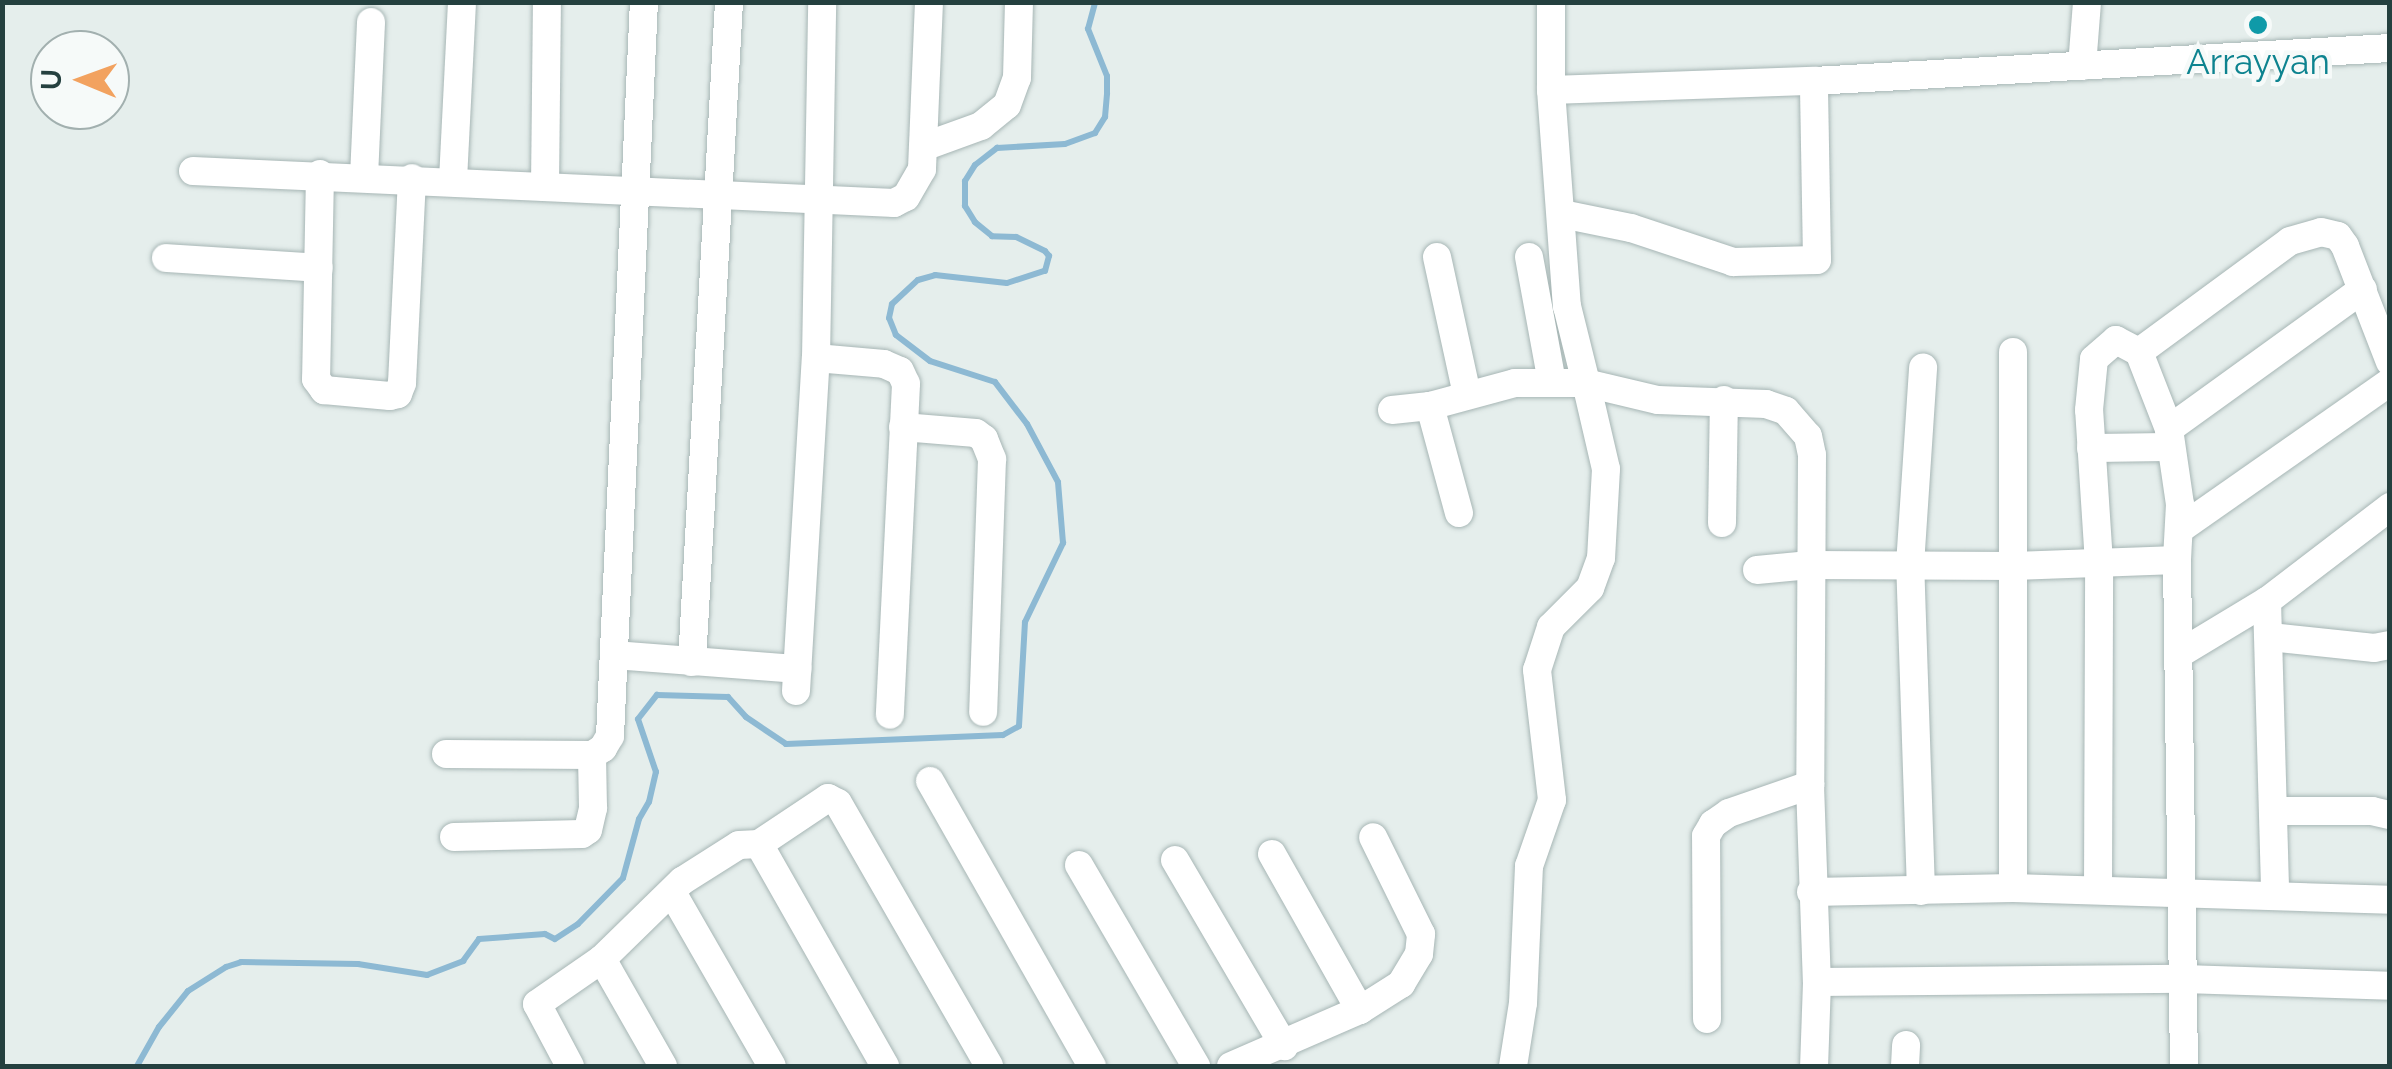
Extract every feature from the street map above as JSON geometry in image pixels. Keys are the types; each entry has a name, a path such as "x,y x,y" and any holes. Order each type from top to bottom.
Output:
{"street":[{"path":"453,180 462,2"},
{"path":"544,187 547,2"},
{"path":"446,754 592,755 604,748 610,736 644,2"},
{"path":"692,662 729,2"},
{"path":"615,656 692,662 796,680 816,358 822,2"},
{"path":"193,171 453,180 881,205 906,197 922,169 929,2"},
{"path":"924,147 981,126 1007,105 1017,78 1018,2"},
{"path":"1513,1066 1523,1003 1529,866 1552,800 1537,670 1551,628 1590,588 1601,558 1606,469 1567,306 1551,90 1551,2"},
{"path":"2082,66 2088,2"},
{"path":"364,177 371,22"},
{"path":"1551,90 1814,81 2390,48"},
{"path":"1562,214 1631,228 1733,262 1817,260 1814,81"},
{"path":"320,174 318,384 329,390 398,394 412,178"},
{"path":"2139,352 2290,241 2312,232 2338,236 2390,362"},
{"path":"1437,257 1468,394"},
{"path":"1529,257 1552,382"},
{"path":"166,258 319,268"},
{"path":"2091,448 2170,438 2363,289"},
{"path":"2098,890 2099,562 2091,448 2094,359 2116,340 2139,352 2170,438 2180,529 2176,560 2184,1066"},
{"path":"2013,352 2013,888"},
{"path":"816,358 884,364 900,371 906,384 890,716"},
{"path":"1922,890 1910,565 1924,367"},
{"path":"2180,529 2390,382"},
{"path":"1392,410 1430,406 1515,383 1586,383 1658,400 1724,400 1786,410 1808,436 1812,455 1810,785 1816,982 1814,1066"},
{"path":"1722,522 1724,400"},
{"path":"1430,406 1459,513"},
{"path":"904,427 976,433 984,439 992,459 983,712"},
{"path":"2180,654 2267,601 2389,512"},
{"path":"1757,570 1810,565 2014,566 2176,560"},
{"path":"2267,601 2276,896"},
{"path":"2270,637 2374,648 2390,645"},
{"path":"454,837 582,834 588,830 594,808 592,755"},
{"path":"930,781 1092,1066"},
{"path":"1707,1020 1706,836 1713,824 1729,813 1810,785"},
{"path":"570,1066 537,1004 602,958 673,894 682,881 739,845 759,844 828,798 838,802 989,1066"},
{"path":"2275,812 2372,811 2390,816"},
{"path":"1230,1066 1360,1010 1401,984 1418,954 1421,934 1373,838"},
{"path":"759,844 885,1066"},
{"path":"1272,854 1360,1010"},
{"path":"1175,860 1284,1046"},
{"path":"1080,864 1196,1066"},
{"path":"1811,892 2013,888 2390,900"},
{"path":"673,894 772,1066"},
{"path":"602,958 663,1066"},
{"path":"1816,982 2184,979 2390,986"}],"waterway":[{"path":"137,1066 159,1027 188,991 241,962 358,964 427,975 463,961 479,939 545,934 555,939 578,924 623,878 656,772 638,719 657,695 728,697 746,717 786,744 1003,735 1019,726 1025,622 1063,543 1058,482 1027,424 995,382 930,361 896,335 889,318 892,304 918,280 935,275 1007,283 1045,271 1049,256 1045,251 1016,237 992,236 975,222 965,206 965,181 975,165 997,148 1065,144 1095,133 1105,117 1107,93 1107,76 1088,29 1095,2"},
{"path":"1155,2 1184,2"}],"place":[{"name":"Arrayyan","path":"2258,25"}]}
